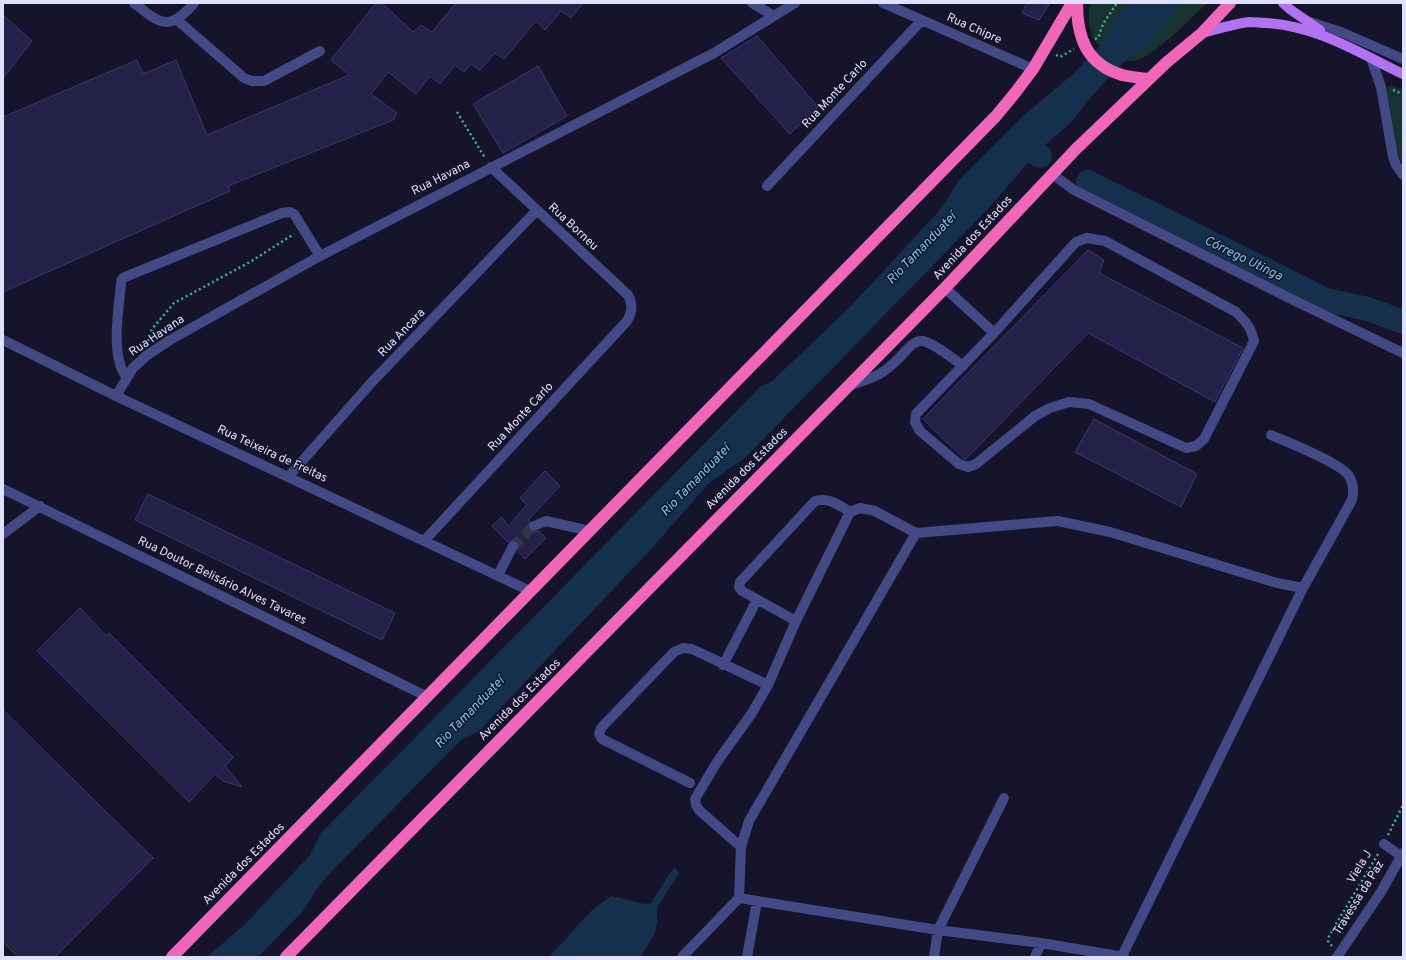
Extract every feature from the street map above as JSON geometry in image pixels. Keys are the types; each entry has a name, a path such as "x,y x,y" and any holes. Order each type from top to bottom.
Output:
{"highway":[{"name":"Avenida dos Estados","path":"172,957 996,116 1032,69 1072,3"},
{"path":"1076,3 1080,36 1096,61 1105,68 1123,75 1149,79"},
{"name":"Avenida dos Estados","path":"286,957 851,385 1052,174 1149,79 1202,33 1230,3"}],"main road":[{"path":"1283,3 1336,41"},
{"path":"1202,33 1234,24 1251,22 1284,24 1306,29 1336,41 1403,74"}],"street":[{"path":"134,3 156,20 164,22 176,19 194,3"},
{"path":"752,3 774,16"},
{"name":"Rua Havana","path":"116,396 133,368 146,356 170,340 320,256 714,53 795,3"},
{"name":"Rua Chipre","path":"883,3 1032,69"},
{"path":"176,19 244,78 252,81 264,80 320,51"},
{"name":"Rua Monte Carlo","path":"767,186 922,20"},
{"path":"1307,21 1341,32 1403,58"},
{"path":"1371,58 1381,87 1393,157 1403,175"},
{"name":"Rua Borneu","path":"491,167 628,295 632,302 631,308"},
{"path":"1052,174 1066,185 1403,353"},
{"name":"Rua Ancara","path":"289,476 371,383 537,210"},
{"path":"127,378 120,366 118,356 117,336 120,283 122,279 282,213 290,212 294,214 320,256"},
{"path":"1087,238 1105,241 1236,312 1246,322 1251,330 1254,341 1204,438 1196,446 1186,448 1088,404 1069,402 1050,408 1035,416 983,460 968,467 959,464 920,431 915,422 916,414 994,333 1076,242 1087,238"},
{"path":"945,288 994,333"},
{"name":"Rua Monte Carlo","path":"424,541 627,321 631,315 631,308"},
{"name":"Rua Teixeira de Freitas","path":"3,340 116,396 289,476 530,591"},
{"path":"851,385 875,377 886,371 915,342 923,341 937,348 963,366"},
{"path":"739,898 938,930 1041,943 1123,957 1303,588 1352,500 1354,489 1349,475 1334,463 1271,435"},
{"name":"Rua Doutor Belisário Alves Tavares","path":"3,489 428,697"},
{"path":"796,621 742,591 739,587 740,582 815,501 822,499 829,500 850,512"},
{"path":"3,534 40,506"},
{"path":"741,847 699,810 695,799 717,762 752,713 768,685 796,621 850,512 860,508 875,511 916,533 1058,521 1110,532 1277,583 1303,588"},
{"path":"534,526 546,521 590,531"},
{"path":"682,957 739,898 741,847 749,821 916,533"},
{"path":"498,575 513,546"},
{"path":"723,665 757,600"},
{"path":"690,783 602,738 600,734 601,728 674,652 683,648 692,649 768,685"},
{"path":"934,957 938,930 1004,798"},
{"path":"1384,844 1402,854"},
{"name":"Travessa da Paz","path":"1337,957 1380,892 1402,854"},
{"path":"747,957 757,901"},
{"path":"1035,957 1041,943"}],"path":[{"path":"457,112 491,167"},
{"path":"146,356 146,348 152,329 174,303 250,262 302,228"},
{"name":"Viela J","path":"1329,936 1369,872 1403,805"}],"green space":[{"path":"1091,3 1207,3 1174,34 1153,51 1145,57 1131,61 1116,57 1095,41 1091,33 1089,22"},
{"path":"1391,86 1403,90 1403,165 1397,152 1387,91 1388,87"}],"water":[{"name":"Rio Tamanduateí","path":"1130,3 1182,3 1151,42 1129,57 1099,88 1070,123 1036,153 988,209 746,457 708,484 654,546 479,731 461,740 328,875 303,911 258,957 207,957 245,924 310,855 321,833 760,387 772,381 848,309 940,210 959,180 1023,116 1074,73 1104,41 1115,19"},
{"path":"674,867 679,873 657,908 657,923 654,935 640,957 549,957 591,911 611,896 645,904 651,903"}],"building":[{"path":"376,3 382,3 413,32 421,25 432,32 456,3 583,3 571,18 561,11 545,30 536,21 504,59 495,53 480,70 471,64 464,72 455,65 440,84 430,76 416,94 388,72 371,94 397,113 393,120 228,186 230,191 3,292 3,117 137,60 143,74 176,60 207,135 349,75 331,60"},
{"path":"1027,3 1050,3 1039,20 1022,13"},
{"path":"3,15 32,41 3,78"},
{"path":"757,36 818,107 790,134 721,58"},
{"path":"538,66 567,116 503,153 473,104"},
{"path":"1088,250 1104,260 1099,273 1243,348 1215,402 1088,333 966,459 963,458 923,419"},
{"path":"1094,419 1197,474 1181,507 1075,452"},
{"path":"545,471 560,486 528,520 530,521 528,526 530,531 539,531 546,538 525,559 518,551 518,542 513,540 508,542 492,526 502,517 508,526 527,505 520,498"},
{"path":"148,494 395,613 382,640 135,520"},
{"path":"80,608 106,636 109,633 233,757 225,766 242,787 223,781 215,774 189,802 37,651"},
{"path":"3,710 153,858 55,957 18,957 3,942"}],"waterway":[{"name":"Córrego Utinga","path":"1020,148 1036,153 1040,156"},
{"name":"Córrego Utinga","path":"1088,182 1326,300 1368,309 1403,322"}],"tunnel":[{"path":"513,546 534,526"}]}
